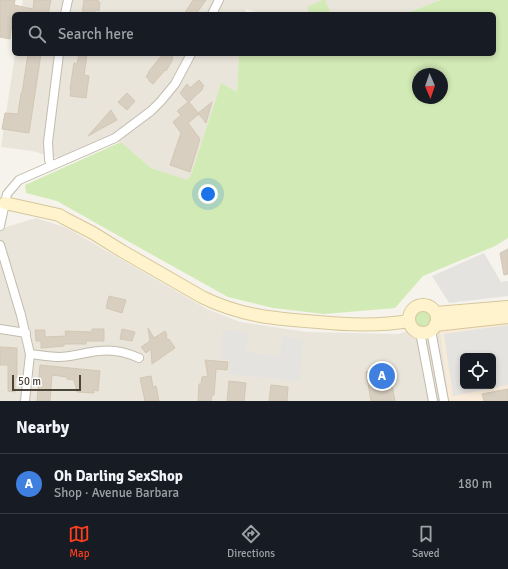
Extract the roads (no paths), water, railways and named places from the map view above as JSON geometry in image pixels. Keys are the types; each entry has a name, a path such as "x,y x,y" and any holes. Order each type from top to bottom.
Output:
{"street":[{"path":"65,12 68,0"},
{"path":"213,12 219,0"},
{"path":"51,166 49,160 48,142 59,56"},
{"path":"0,226 2,202 19,180 115,138 151,111 161,101 174,84 190,56"},
{"path":"2,202 59,215 93,233 202,297 237,311 261,317 339,324 392,324 409,321"},
{"path":"0,245 21,314 30,354 25,401"},
{"path":"433,401 430,325 433,310 430,307 421,305 413,309 409,317 409,321 413,328 430,325 508,307"},
{"path":"430,325 508,317"},
{"path":"430,325 444,401"},
{"path":"0,329 26,333"},
{"path":"30,354 58,357 114,350 139,358"}],"place":[{"name":"Oh Darling SexShop","path":"382,376"}]}
